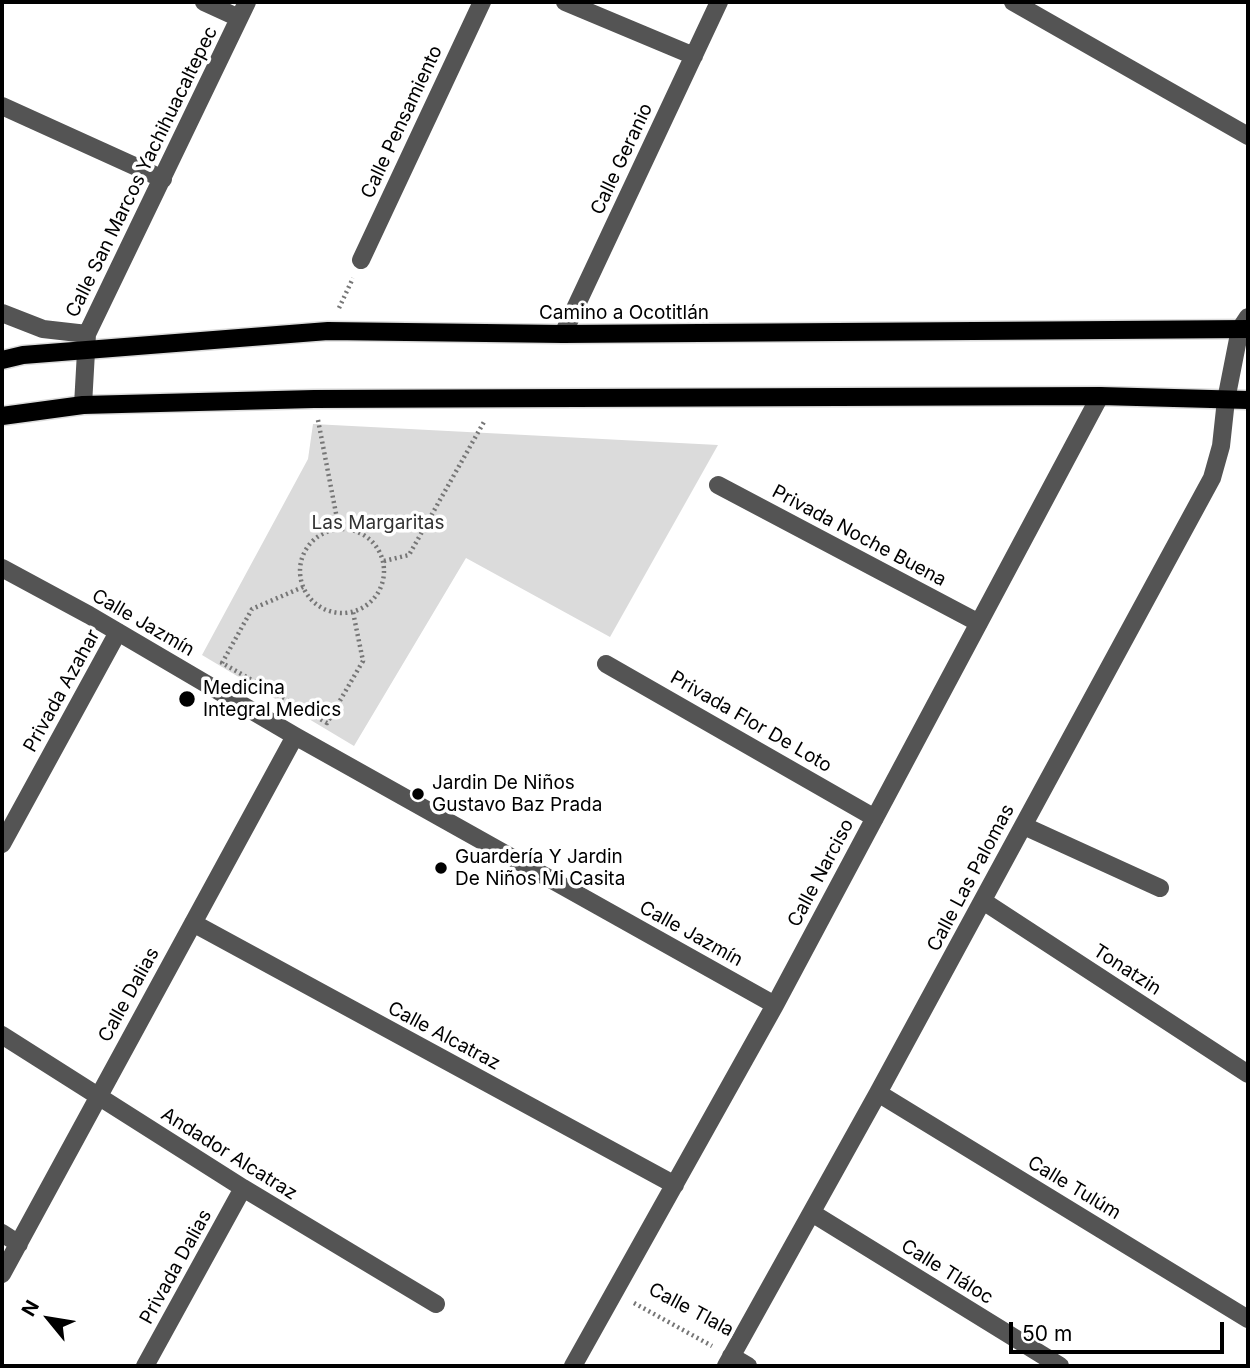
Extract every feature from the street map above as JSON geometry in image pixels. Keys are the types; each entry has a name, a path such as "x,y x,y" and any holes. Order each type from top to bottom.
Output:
{"main road":[{"name":"Camino a Ocotitlán","path":"2,360 86,343 328,331 563,334 1246,325"},
{"path":"2,416 83,405 314,399 1100,396 1248,400"}],"street":[{"path":"204,2 243,10"},
{"name":"Calle Pensamiento","path":"361,260 482,2"},
{"path":"565,2 694,56"},
{"name":"Calle Geranio","path":"563,334 719,2"},
{"path":"1013,2 1248,135"},
{"name":"Calle San Marcos Yachihuacaltepec","path":"83,405 86,343 243,10"},
{"path":"2,106 163,179"},
{"path":"2,313 86,343"},
{"name":"Calle Las Palomas","path":"729,1361 878,1093 1212,478 1221,446 1226,400 1246,325"},
{"name":"Calle Narciso","path":"573,1366 775,1005 1100,396"},
{"name":"Privada Noche Buena","path":"718,485 979,623"},
{"name":"Calle Jazmín","path":"2,568 775,1005"},
{"name":"Privada Azahar","path":"2,845 118,632"},
{"name":"Privada Flor De Loto","path":"606,664 875,818"},
{"name":"Calle Dalias","path":"2,1275 295,736"},
{"path":"1024,826 1160,888"},
{"name":"Tonatzin","path":"983,901 1248,1074"},
{"name":"Calle Alcatraz","path":"193,923 675,1185"},
{"name":"Andador Alcatraz","path":"2,1035 243,1188 436,1304"},
{"name":"Calle Tulúm","path":"878,1093 1248,1320"},
{"name":"Privada Dalias","path":"151,1364 243,1188"},
{"name":"Calle Tláloc","path":"812,1213 1060,1366"},
{"path":"2,1233 19,1244"},
{"name":"Calle Tlala","path":"729,1361 748,1366"}],"path":[{"path":"328,331 361,260"},
{"path":"384,561 409,555 498,398"},
{"path":"314,399 340,529"},
{"path":"340,529 361,533 374,544 384,561 384,575 379,591 368,604 353,612 338,614 323,609 311,600 303,587 300,570 304,554 314,540 328,532 340,529"},
{"path":"303,587 252,609 222,663 327,723 363,661 353,612"},
{"name":"Calle Tlala","path":"613,1292 729,1361"}],"green space":[{"name":"Las Margaritas","path":"313,424 718,445 610,637 466,558 354,746 202,655 308,459"}],"place":[{"name":"Medicina Integral Medics","path":"187,699"},
{"name":"Jardin De Niños Gustavo Baz Prada","path":"418,794"},
{"name":"Guardería Y Jardin De Niños Mi Casita","path":"441,868"}]}
